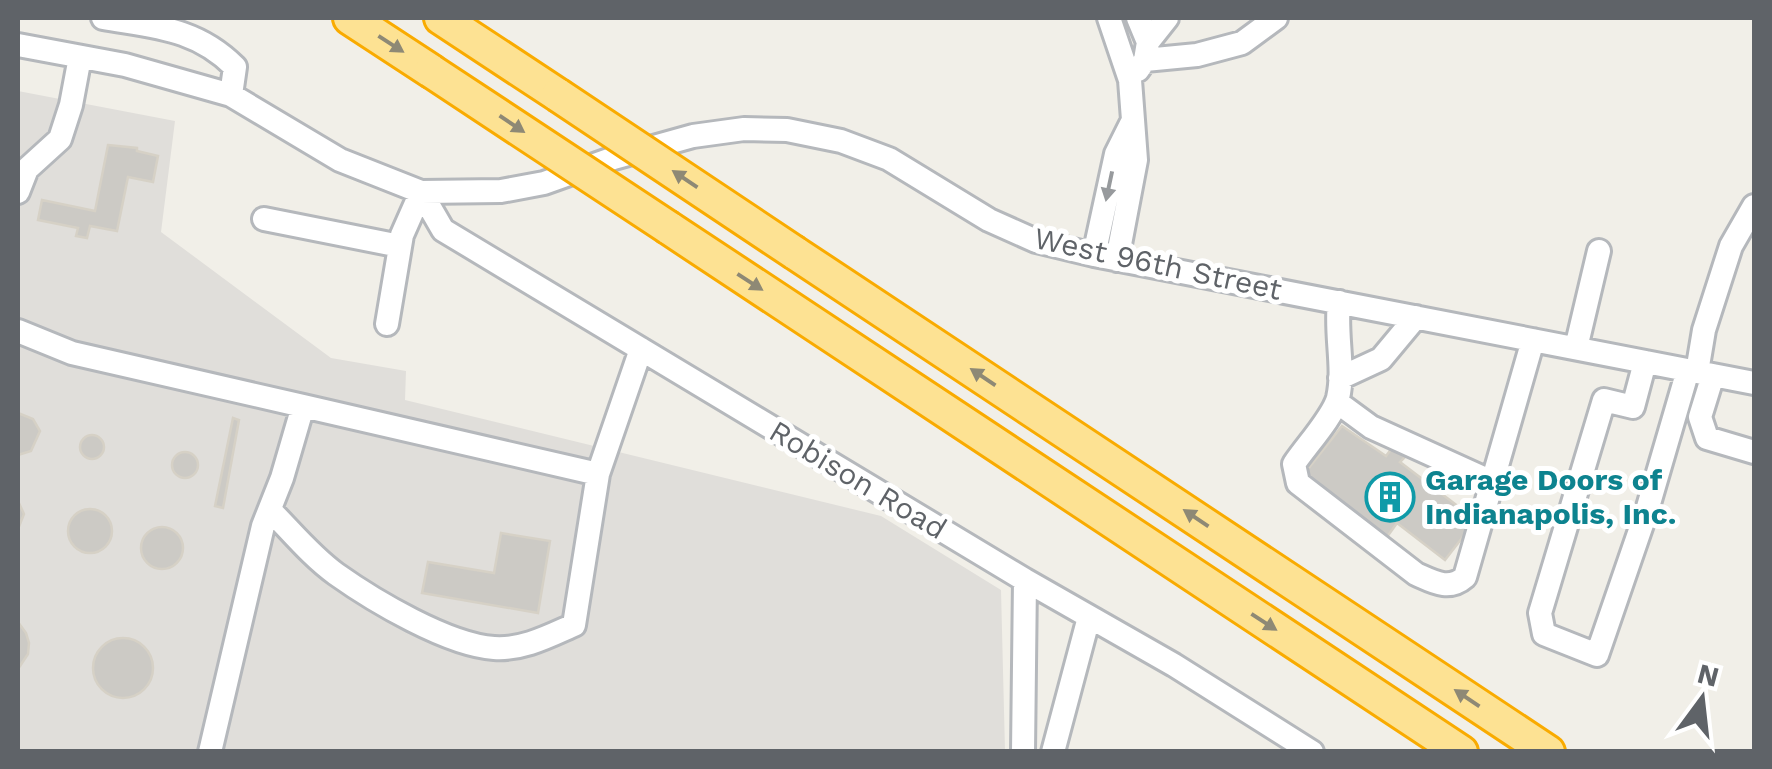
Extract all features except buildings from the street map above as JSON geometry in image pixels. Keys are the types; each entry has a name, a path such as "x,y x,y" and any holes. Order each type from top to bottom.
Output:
{"highway":[{"path":"350,18 1461,752"},
{"path":"440,18 1548,752"}],"street":[{"path":"103,18 204,41 235,67 231,95"},
{"path":"1106,258 1116,154 1133,121 1130,80 1109,18"},
{"path":"1138,18 1147,51"},
{"path":"1130,80 1167,18"},
{"path":"1147,51 1196,55 1242,42 1276,18"},
{"name":"West 96th Street","path":"18,45 125,66 231,95 340,160 421,192 502,191 544,183 694,136 744,129 786,130 841,140 889,160 989,220 1036,241 1106,258 1754,383"},
{"path":"18,192 26,169 60,139 80,57"},
{"path":"387,324 400,246 421,192"},
{"name":"Robison Road","path":"421,192 442,230 1312,752"},
{"path":"1754,206 1730,246 1704,330 1699,372 1703,406 1700,417 1708,438 1754,452"},
{"path":"264,219 400,246"},
{"path":"1576,348 1599,252"},
{"path":"1339,302 1337,402 1294,464 1298,483 1416,574 1450,586 1465,577 1533,340"},
{"path":"1340,378 1381,358 1416,317"},
{"path":"18,331 72,352 598,474"},
{"path":"270,510 335,573 428,628 466,644 496,649 533,644 574,625 598,474 641,349"},
{"path":"1645,362 1632,408 1604,400 1540,613 1544,634 1597,655 1648,508 1680,398 1699,372"},
{"path":"1680,398 1703,406"},
{"path":"1337,402 1371,427 1492,482"},
{"path":"210,752 270,510 303,406"},
{"path":"1024,752 1025,580"},
{"path":"1053,752 1089,617"}],"shaded area":[{"path":"18,91 175,121 161,232 331,358 406,371 405,400 881,516 1001,590 1005,751 18,751"}],"place":[{"name":"Garage Doors of Indianapolis, Inc.","path":"1390,497"}]}
